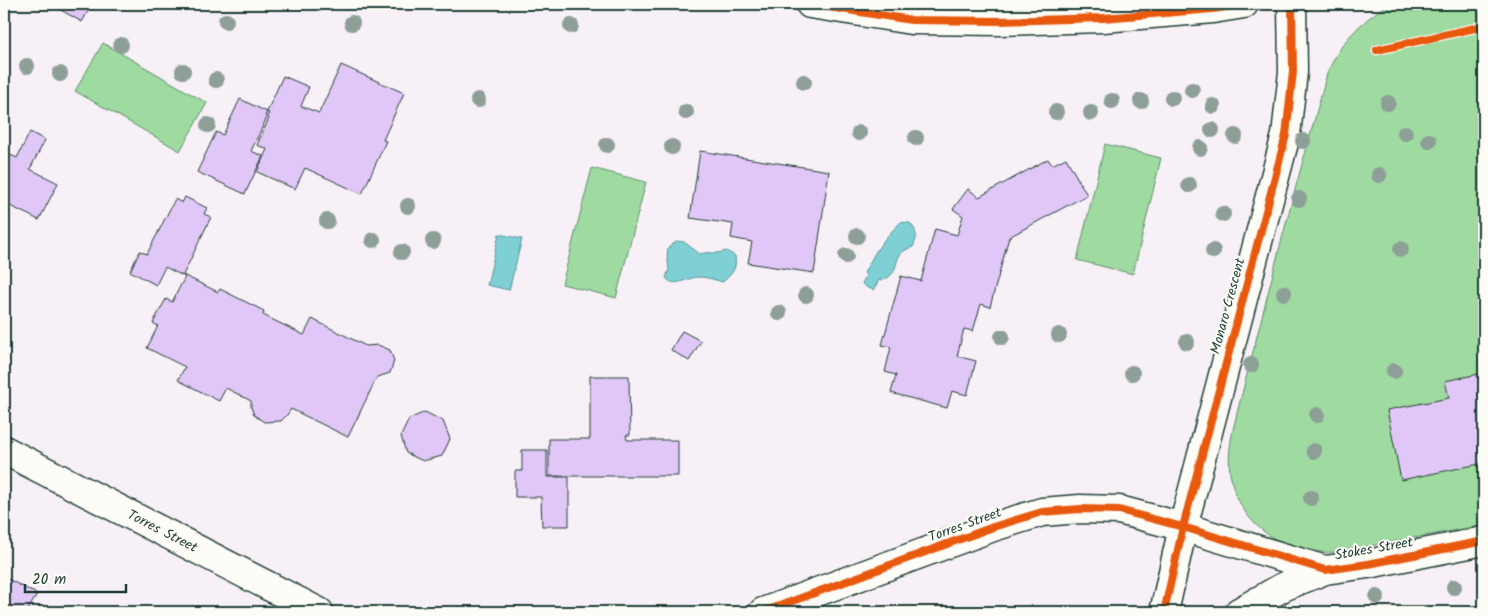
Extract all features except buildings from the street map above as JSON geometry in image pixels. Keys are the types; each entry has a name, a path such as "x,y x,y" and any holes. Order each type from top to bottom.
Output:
{"street":[{"path":"810,4 911,20 1000,21 1103,18 1213,9 1244,4"},
{"name":"Monaro Crescent","path":"1164,612 1183,527 1286,135 1293,72 1292,4"},
{"name":"Torres Street","path":"4,450 320,612"},
{"name":"Torres Street","path":"762,612 993,527 1042,512 1080,509 1119,510 1183,527"},
{"name":"Stokes Street","path":"1183,527 1326,570 1484,542"},
{"path":"1239,612 1283,588 1326,570"}],"green space":[{"path":"1389,4 1484,4 1484,525 1337,552 1318,552 1299,549 1282,543 1267,534 1243,508 1235,492 1230,473 1232,433 1275,264 1327,74 1338,52 1352,34 1369,18"},
{"path":"103,43 207,103 180,151 75,91"},
{"path":"1105,144 1161,158 1133,274 1077,260"},
{"path":"592,168 646,182 616,298 562,284"}],"water":[{"path":"901,222 910,223 914,229 916,240 913,247 902,253 893,273 889,277 878,281 874,290 868,288 862,284 866,275 864,273 880,246"},
{"path":"499,234 522,239 509,290 487,285"},
{"path":"677,241 684,242 700,254 726,251 735,256 733,271 723,282 699,277 677,283 670,281 666,278 669,269 668,248"}],"cycle path":[{"path":"810,4 911,20 1000,21 1103,18 1213,9 1244,4"},
{"path":"1164,612 1183,527 1286,135 1293,72 1292,4"},
{"path":"1377,50 1484,26"},
{"path":"763,612 993,527 1042,512 1080,509 1119,510 1183,527 1325,570 1368,564 1484,541"}]}
